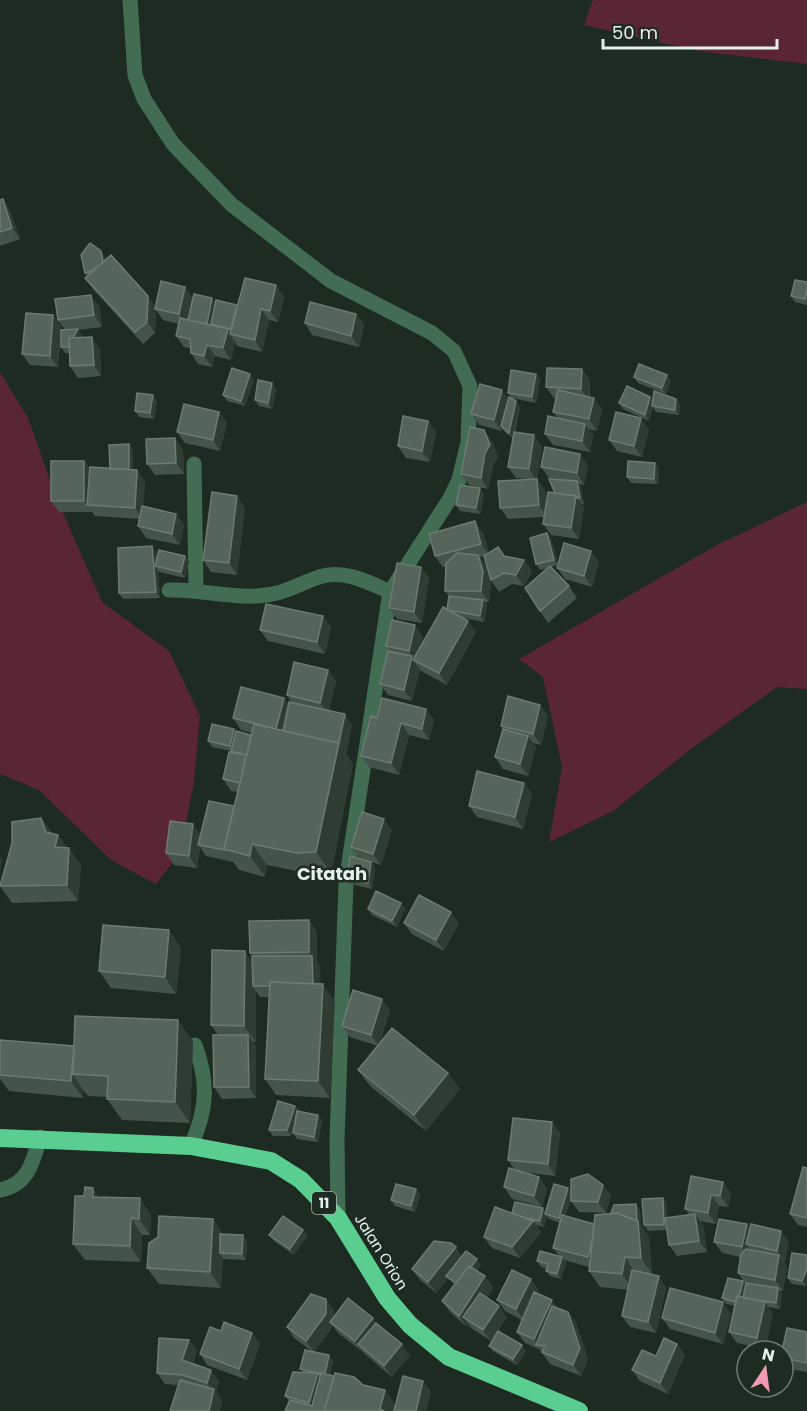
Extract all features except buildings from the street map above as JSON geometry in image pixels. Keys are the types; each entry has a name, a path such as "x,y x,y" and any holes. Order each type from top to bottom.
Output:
{"highway":[{"name":"Jalan Orion","path":"0,1138 40,1137 191,1146 271,1161 302,1180 338,1218 387,1298 410,1325 448,1357 579,1411"}],"street":[{"path":"130,0 135,75 144,99 173,144 232,205 331,281 432,333 454,351 464,367 470,386 468,442 459,480 449,500 390,592 346,882 337,1139 338,1218"},
{"path":"194,464 193,526 196,589"},
{"path":"169,590 196,589 221,595 256,597 286,593 320,577 346,575 390,592"},
{"path":"191,1146 202,1120 205,1100 203,1067 195,1045"},
{"path":"0,1190 19,1184 26,1178 40,1137"}],"shaded area":[{"path":"593,0 807,0 807,64 698,51 584,25"},
{"path":"0,372 28,418 56,497 102,602 169,651 200,716 194,782 180,853 156,884 111,860 39,790 0,774"},
{"path":"807,502 807,689 777,687 691,749 613,811 549,842 562,767 543,677 519,659 717,545"}],"district":[{"name":"Citatah","path":"332,874"}]}
